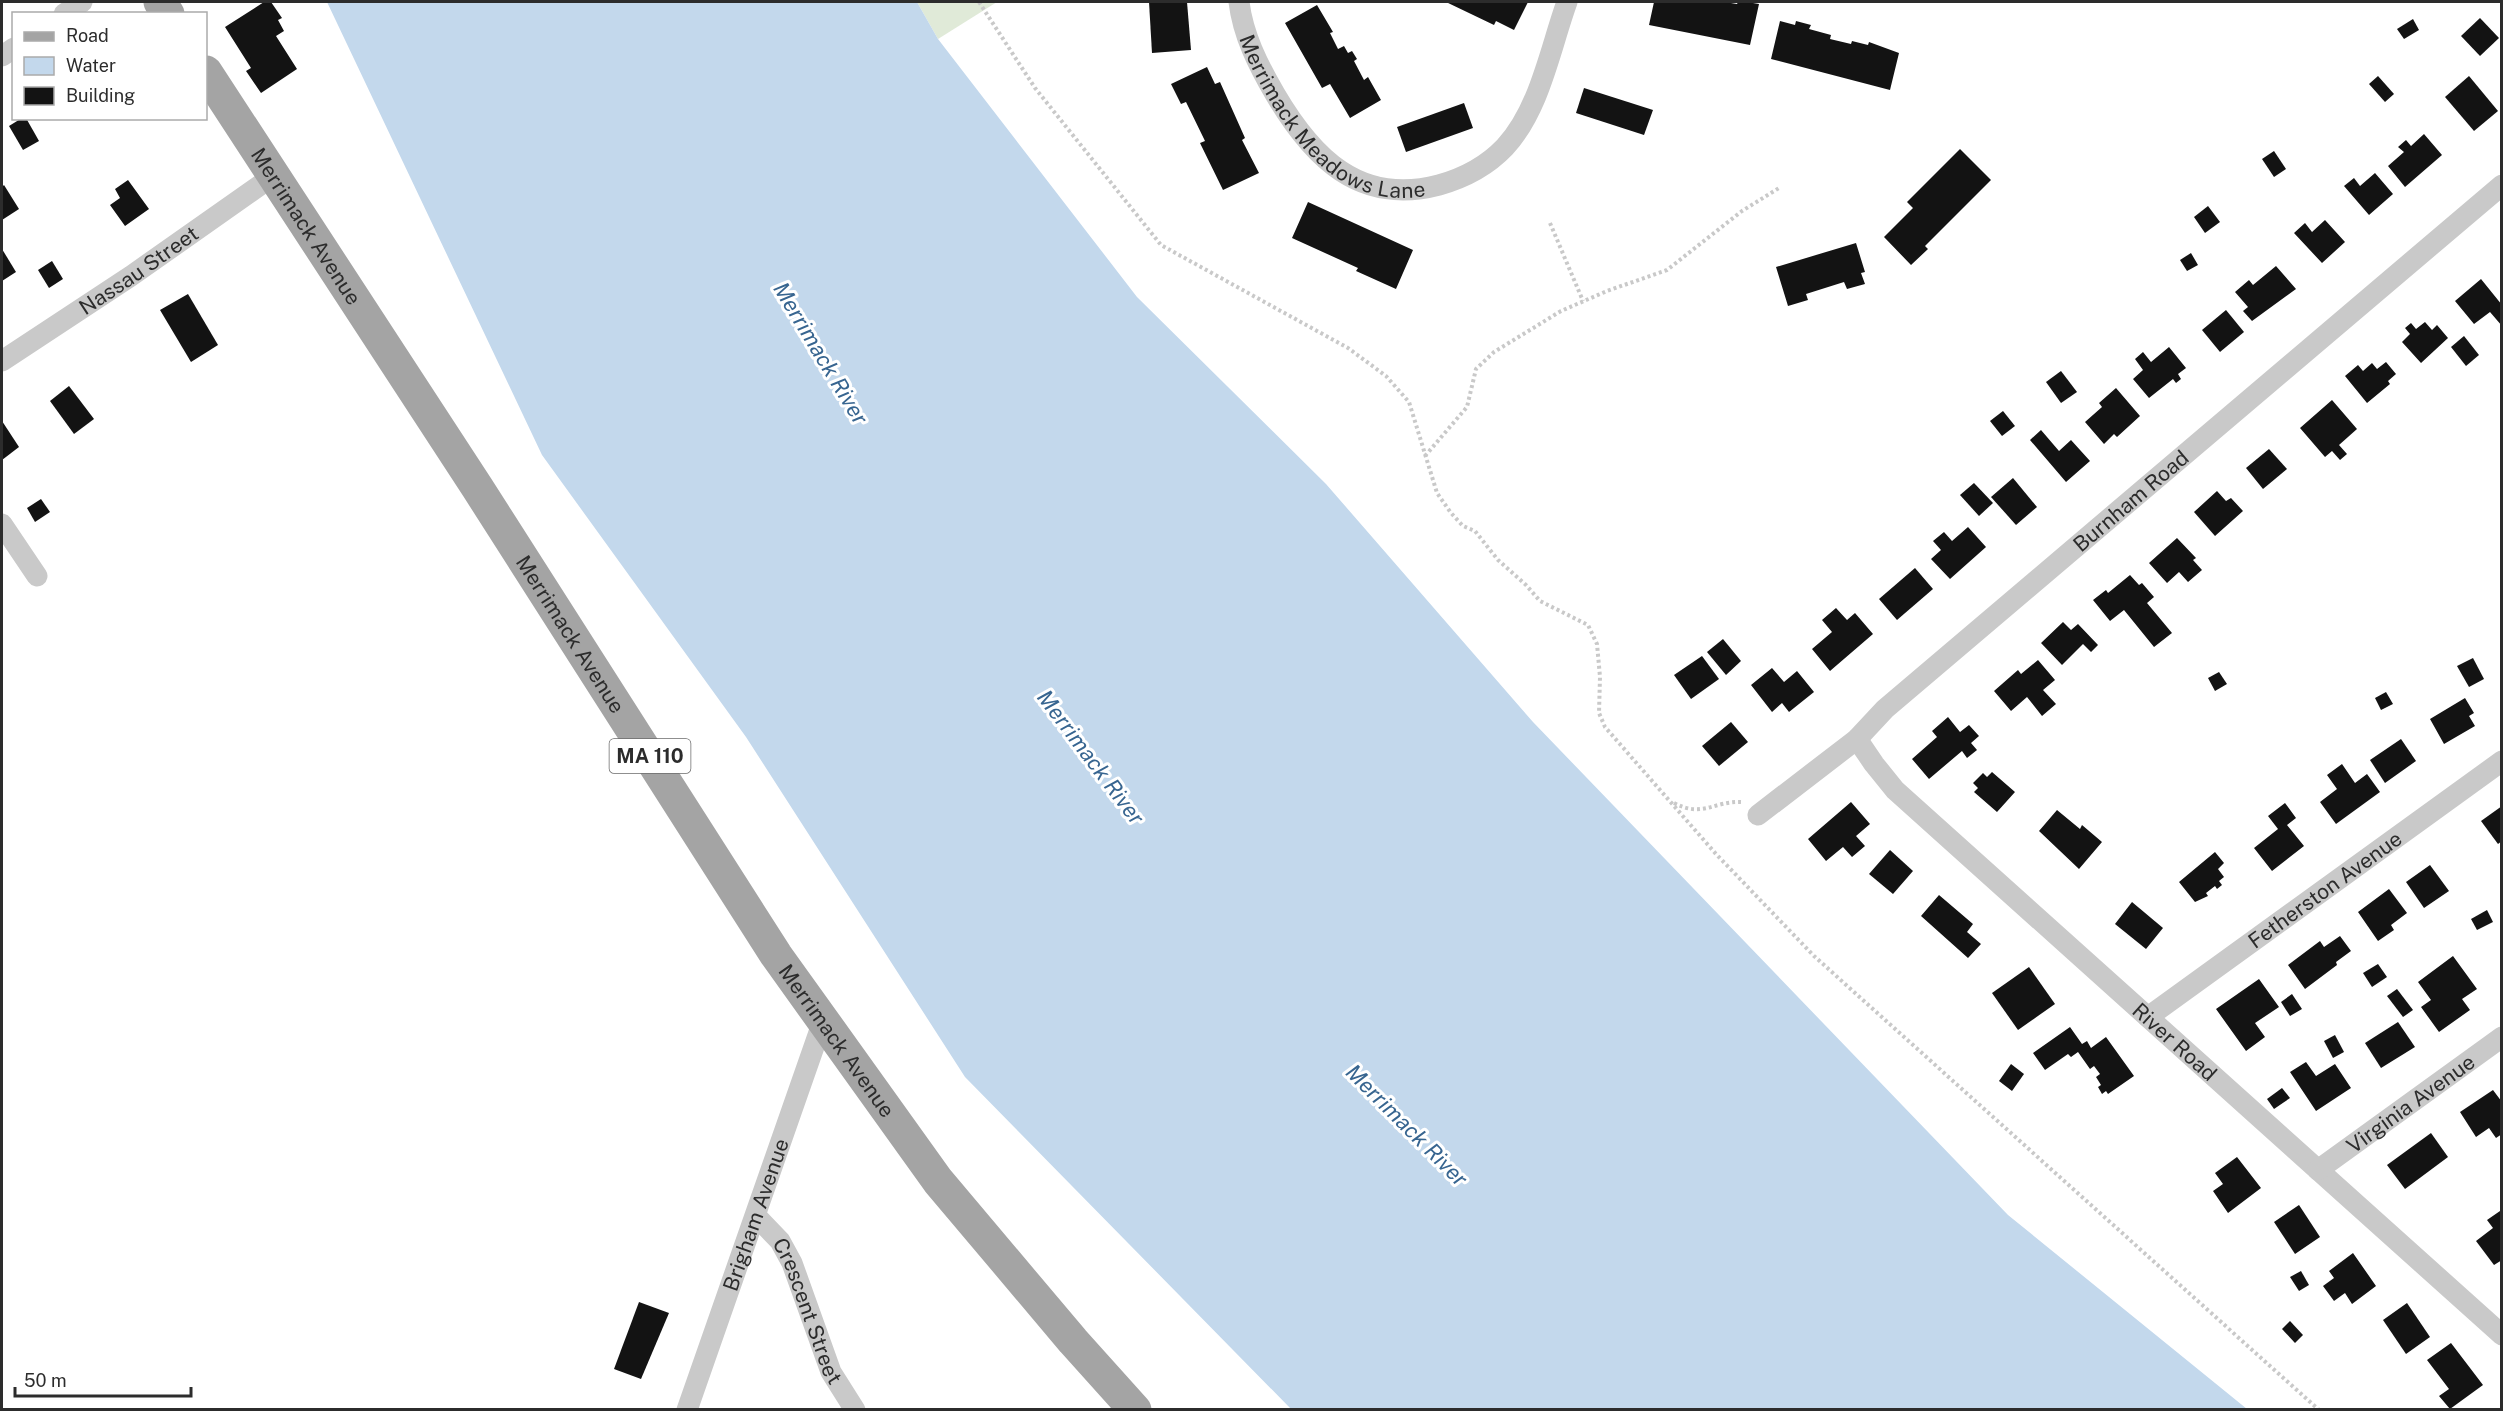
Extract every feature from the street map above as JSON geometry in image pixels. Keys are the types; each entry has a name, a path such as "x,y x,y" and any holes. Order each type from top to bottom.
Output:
{"main road":[{"name":"Merrimack Avenue","path":"207,74 477,487 776,955 938,1180 1051,1316 1135,1410"}],"street":[{"path":"67,12 82,2"},
{"name":"Merrimack Meadows Lane","path":"1239,2 1251,47 1267,79 1307,142 1327,162 1351,178 1377,187 1400,190 1423,189 1449,182 1473,172 1504,148 1519,130 1530,110 1567,2"},
{"name":"Nassau Street","path":"2,361 131,276 273,176"},
{"name":"Burnham Road","path":"1758,815 1857,739 1885,709 2502,185"},
{"path":"2,524 37,576"},
{"name":"River Road","path":"1857,739 1874,765 1896,790 2318,1170 2493,1315 2502,1335"},
{"name":"Fetherston Avenue","path":"2148,1017 2502,761"},
{"name":"Brigham Avenue","path":"687,1410 823,1021"},
{"name":"Virginia Avenue","path":"2318,1170 2502,1037"},
{"name":"Crescent Street","path":"756,1216 780,1241 792,1263 831,1372 855,1410"}],"path":[{"path":"979,2 1035,88 1161,245 1348,348 1386,376 1408,402 1437,493 1451,513 1463,526 1475,531 1498,560 1540,601 1588,625 1598,644 1599,712 1605,727 1668,799 1814,956 2319,1410"},
{"path":"1425,456 1467,407 1472,376 1482,361 1526,330 1583,301 1667,270 1742,210 1779,188"},
{"path":"1550,223 1583,301"},
{"path":"1668,799 1696,811 1730,802 1741,802 1758,815"}],"green space":[{"path":"917,2 997,2 938,39"}],"water":[{"name":"Merrimack River","path":"327,2 917,2 938,39 1137,297 1326,484 1533,722 2008,1215 2247,1409 1291,1409 965,1077 746,737 542,455"}],"building":[{"path":"264,2 271,2 282,18 278,20 284,31 276,36 297,69 261,93 246,71 251,68 225,27"},
{"path":"1149,2 1187,2 1191,50 1152,53"},
{"path":"1446,2 1528,2 1514,30 1496,21 1494,25"},
{"path":"1654,2 1759,4 1750,45 1649,25"},
{"path":"1317,5 1333,32 1330,33 1338,49 1344,46 1348,53 1352,51 1357,59 1354,61 1364,80 1368,77 1381,100 1350,118 1330,84 1322,88 1285,23"},
{"path":"2480,18 2499,38 2480,56 2461,36"},
{"path":"2413,19 2419,30 2404,39 2397,29"},
{"path":"1780,21 1795,25 1796,21 1811,25 1809,29 1831,35 1830,39 1851,44 1852,41 1868,45 1869,42 1899,53 1890,90 1771,59"},
{"path":"1207,67 1215,84 1220,82 1245,138 1242,140 1259,173 1223,190 1200,143 1205,141 1186,102 1181,104 1171,84"},
{"path":"2378,76 2394,94 2385,102 2369,84"},
{"path":"2469,76 2498,111 2474,131 2445,97"},
{"path":"1584,88 1653,110 1644,135 1576,113"},
{"path":"1464,103 1473,128 1406,152 1397,127"},
{"path":"19,120 27,120 39,141 23,150 9,126"},
{"path":"2424,134 2442,155 2405,187 2388,166 2404,152 2398,147 2406,140 2411,146"},
{"path":"1960,149 1991,180 1925,246 1928,249 1911,265 1884,237 1913,208 1907,202"},
{"path":"2274,151 2286,169 2274,177 2262,159"},
{"path":"2375,173 2393,194 2369,215 2344,186 2354,178 2360,186"},
{"path":"128,180 149,209 125,226 110,205 120,198 115,189"},
{"path":"4,185 19,209 2,220 2,187"},
{"path":"1308,202 1413,250 1396,289 1356,271 1358,268 1292,238"},
{"path":"2208,206 2220,222 2205,233 2194,217"},
{"path":"2325,220 2345,242 2322,263 2294,233 2305,223 2312,232"},
{"path":"1856,243 1865,272 1861,273 1865,284 1847,289 1844,282 1806,294 1808,300 1788,306 1776,267"},
{"path":"2,249 16,272 2,281"},
{"path":"2191,253 2198,265 2187,271 2180,260"},
{"path":"52,261 63,279 49,288 38,270"},
{"path":"2276,266 2296,289 2252,321 2243,311 2248,307 2235,292 2249,280 2253,285"},
{"path":"2481,279 2502,305 2502,326 2490,312 2474,324 2455,301"},
{"path":"188,294 218,345 191,362 160,310"},
{"path":"2226,310 2244,332 2220,352 2202,330"},
{"path":"2425,322 2432,330 2437,325 2448,338 2421,363 2402,342 2410,334 2405,328 2411,323 2416,329"},
{"path":"2464,336 2479,355 2466,366 2451,347"},
{"path":"2169,347 2186,368 2178,374 2181,379 2176,383 2173,379 2149,398 2133,379 2143,370 2135,359 2143,352 2151,362"},
{"path":"2386,362 2396,374 2388,381 2390,384 2367,403 2345,376 2358,365 2363,371 2372,363 2377,369"},
{"path":"2061,371 2077,392 2061,403 2046,382"},
{"path":"69,386 94,419 74,434 50,401"},
{"path":"2116,388 2140,416 2117,437 2114,434 2104,444 2085,422 2102,407 2099,403"},
{"path":"2332,400 2357,429 2339,445 2347,454 2340,460 2332,451 2325,457 2300,428"},
{"path":"2003,411 2015,426 2002,436 1990,421"},
{"path":"2,421 19,447 2,460"},
{"path":"2041,430 2059,451 2071,440 2090,461 2066,482 2030,440"},
{"path":"2269,449 2287,469 2263,489 2246,468"},
{"path":"2013,478 2037,507 2016,525 1991,497"},
{"path":"1974,483 1993,503 1979,516 1960,495"},
{"path":"2217,491 2226,501 2231,498 2243,511 2215,536 2194,512"},
{"path":"41,499 50,512 35,522 27,508"},
{"path":"1968,527 1986,547 1950,579 1931,559 1941,550 1933,541 1944,532 1952,541"},
{"path":"2177,538 2196,558 2193,560 2202,570 2188,582 2179,572 2167,583 2149,563"},
{"path":"1915,568 1933,589 1897,620 1879,599"},
{"path":"2130,575 2139,585 2142,583 2154,597 2147,603 2172,633 2154,647 2124,610 2110,621 2093,600 2106,590 2108,593"},
{"path":"1836,608 1847,620 1855,613 1873,634 1830,671 1812,649 1832,632 1822,620"},
{"path":"2063,622 2071,630 2078,624 2098,645 2091,652 2083,644 2062,665 2041,643"},
{"path":"1723,639 1741,661 1726,675 1707,652"},
{"path":"1702,656 1719,679 1691,699 1674,675"},
{"path":"2473,658 2484,679 2469,687 2457,666"},
{"path":"2038,660 2055,680 2043,690 2056,704 2042,716 2027,697 2011,711 1994,691 2018,670 2021,674"},
{"path":"1772,668 1784,682 1797,671 1814,692 1789,712 1782,703 1772,712 1751,685"},
{"path":"2219,672 2227,684 2215,691 2208,678"},
{"path":"2386,692 2393,704 2381,710 2375,698"},
{"path":"2465,698 2474,713 2469,716 2475,726 2444,744 2430,719"},
{"path":"1948,717 1960,732 1969,725 1979,736 1971,743 1977,750 1967,758 1962,751 1929,779 1912,759 1937,737 1932,731"},
{"path":"1731,722 1748,742 1719,766 1702,746"},
{"path":"2401,739 2416,761 2385,783 2370,760"},
{"path":"2342,764 2355,783 2367,774 2380,792 2336,824 2320,802 2337,789 2327,775"},
{"path":"1992,772 2015,792 1997,812 1974,792 1978,788 1973,783 1983,773 1987,777"},
{"path":"1851,802 1870,824 1856,836 1865,846 1852,857 1843,847 1826,861 1808,839"},
{"path":"2285,803 2296,818 2287,825 2304,846 2272,871 2254,848 2278,829 2268,816"},
{"path":"2502,806 2502,841 2498,844 2481,821"},
{"path":"2057,810 2080,829 2082,825 2102,842 2079,869 2039,831"},
{"path":"1890,850 1913,871 1893,894 1869,874"},
{"path":"2215,852 2224,863 2218,869 2224,877 2219,881 2222,885 2217,889 2215,886 2206,893 2208,896 2195,902 2179,882"},
{"path":"2430,865 2449,891 2424,908 2406,882"},
{"path":"2389,889 2407,913 2391,925 2394,930 2378,941 2358,912"},
{"path":"1939,895 1973,924 1967,932 1981,944 1968,958 1921,916"},
{"path":"2132,902 2163,928 2146,949 2115,924"},
{"path":"2487,910 2493,922 2477,930 2471,919"},
{"path":"2340,936 2351,951 2336,962 2337,965 2305,989 2288,965 2320,941 2324,947"},
{"path":"2453,956 2477,989 2462,999 2470,1010 2439,1032 2421,1007 2431,1000 2418,982"},
{"path":"2378,964 2387,977 2372,987 2363,973"},
{"path":"2029,967 2055,1004 2018,1030 1992,993"},
{"path":"2259,979 2279,1007 2255,1023 2265,1037 2246,1051 2216,1009"},
{"path":"2397,989 2413,1010 2403,1017 2387,996"},
{"path":"2292,994 2302,1009 2290,1016 2281,1002"},
{"path":"2398,1022 2415,1047 2381,1068 2365,1043"},
{"path":"2070,1027 2082,1044 2087,1041 2091,1048 2106,1037 2134,1076 2108,1094 2106,1091 2102,1094 2098,1087 2101,1085 2096,1077 2100,1074 2094,1066 2090,1069 2078,1052 2071,1057 2068,1054 2045,1070 2033,1053"},
{"path":"2335,1035 2344,1052 2333,1058 2324,1041"},
{"path":"2306,1062 2316,1076 2335,1064 2351,1088 2316,1111 2290,1072"},
{"path":"2011,1064 2024,1074 2012,1091 1999,1081"},
{"path":"2282,1088 2290,1098 2274,1109 2267,1099"},
{"path":"2493,1090 2502,1102 2502,1134 2496,1138 2489,1128 2476,1137 2460,1112"},
{"path":"2431,1133 2448,1157 2405,1189 2387,1165"},
{"path":"2237,1157 2261,1188 2228,1213 2213,1191 2223,1184 2215,1173"},
{"path":"2299,1205 2320,1237 2295,1254 2274,1222"},
{"path":"2500,1211 2502,1260 2494,1265 2476,1241 2493,1228 2487,1220"},
{"path":"2353,1253 2376,1286 2352,1304 2345,1293 2334,1301 2323,1286 2334,1278 2329,1271"},
{"path":"2301,1271 2309,1285 2299,1291 2290,1277"},
{"path":"639,1302 669,1313 641,1379 614,1369"},
{"path":"2407,1303 2430,1337 2406,1354 2383,1320"},
{"path":"2290,1321 2303,1335 2295,1343 2282,1329"},
{"path":"2451,1343 2483,1385 2450,1409 2439,1396 2449,1389 2427,1360"}]}
